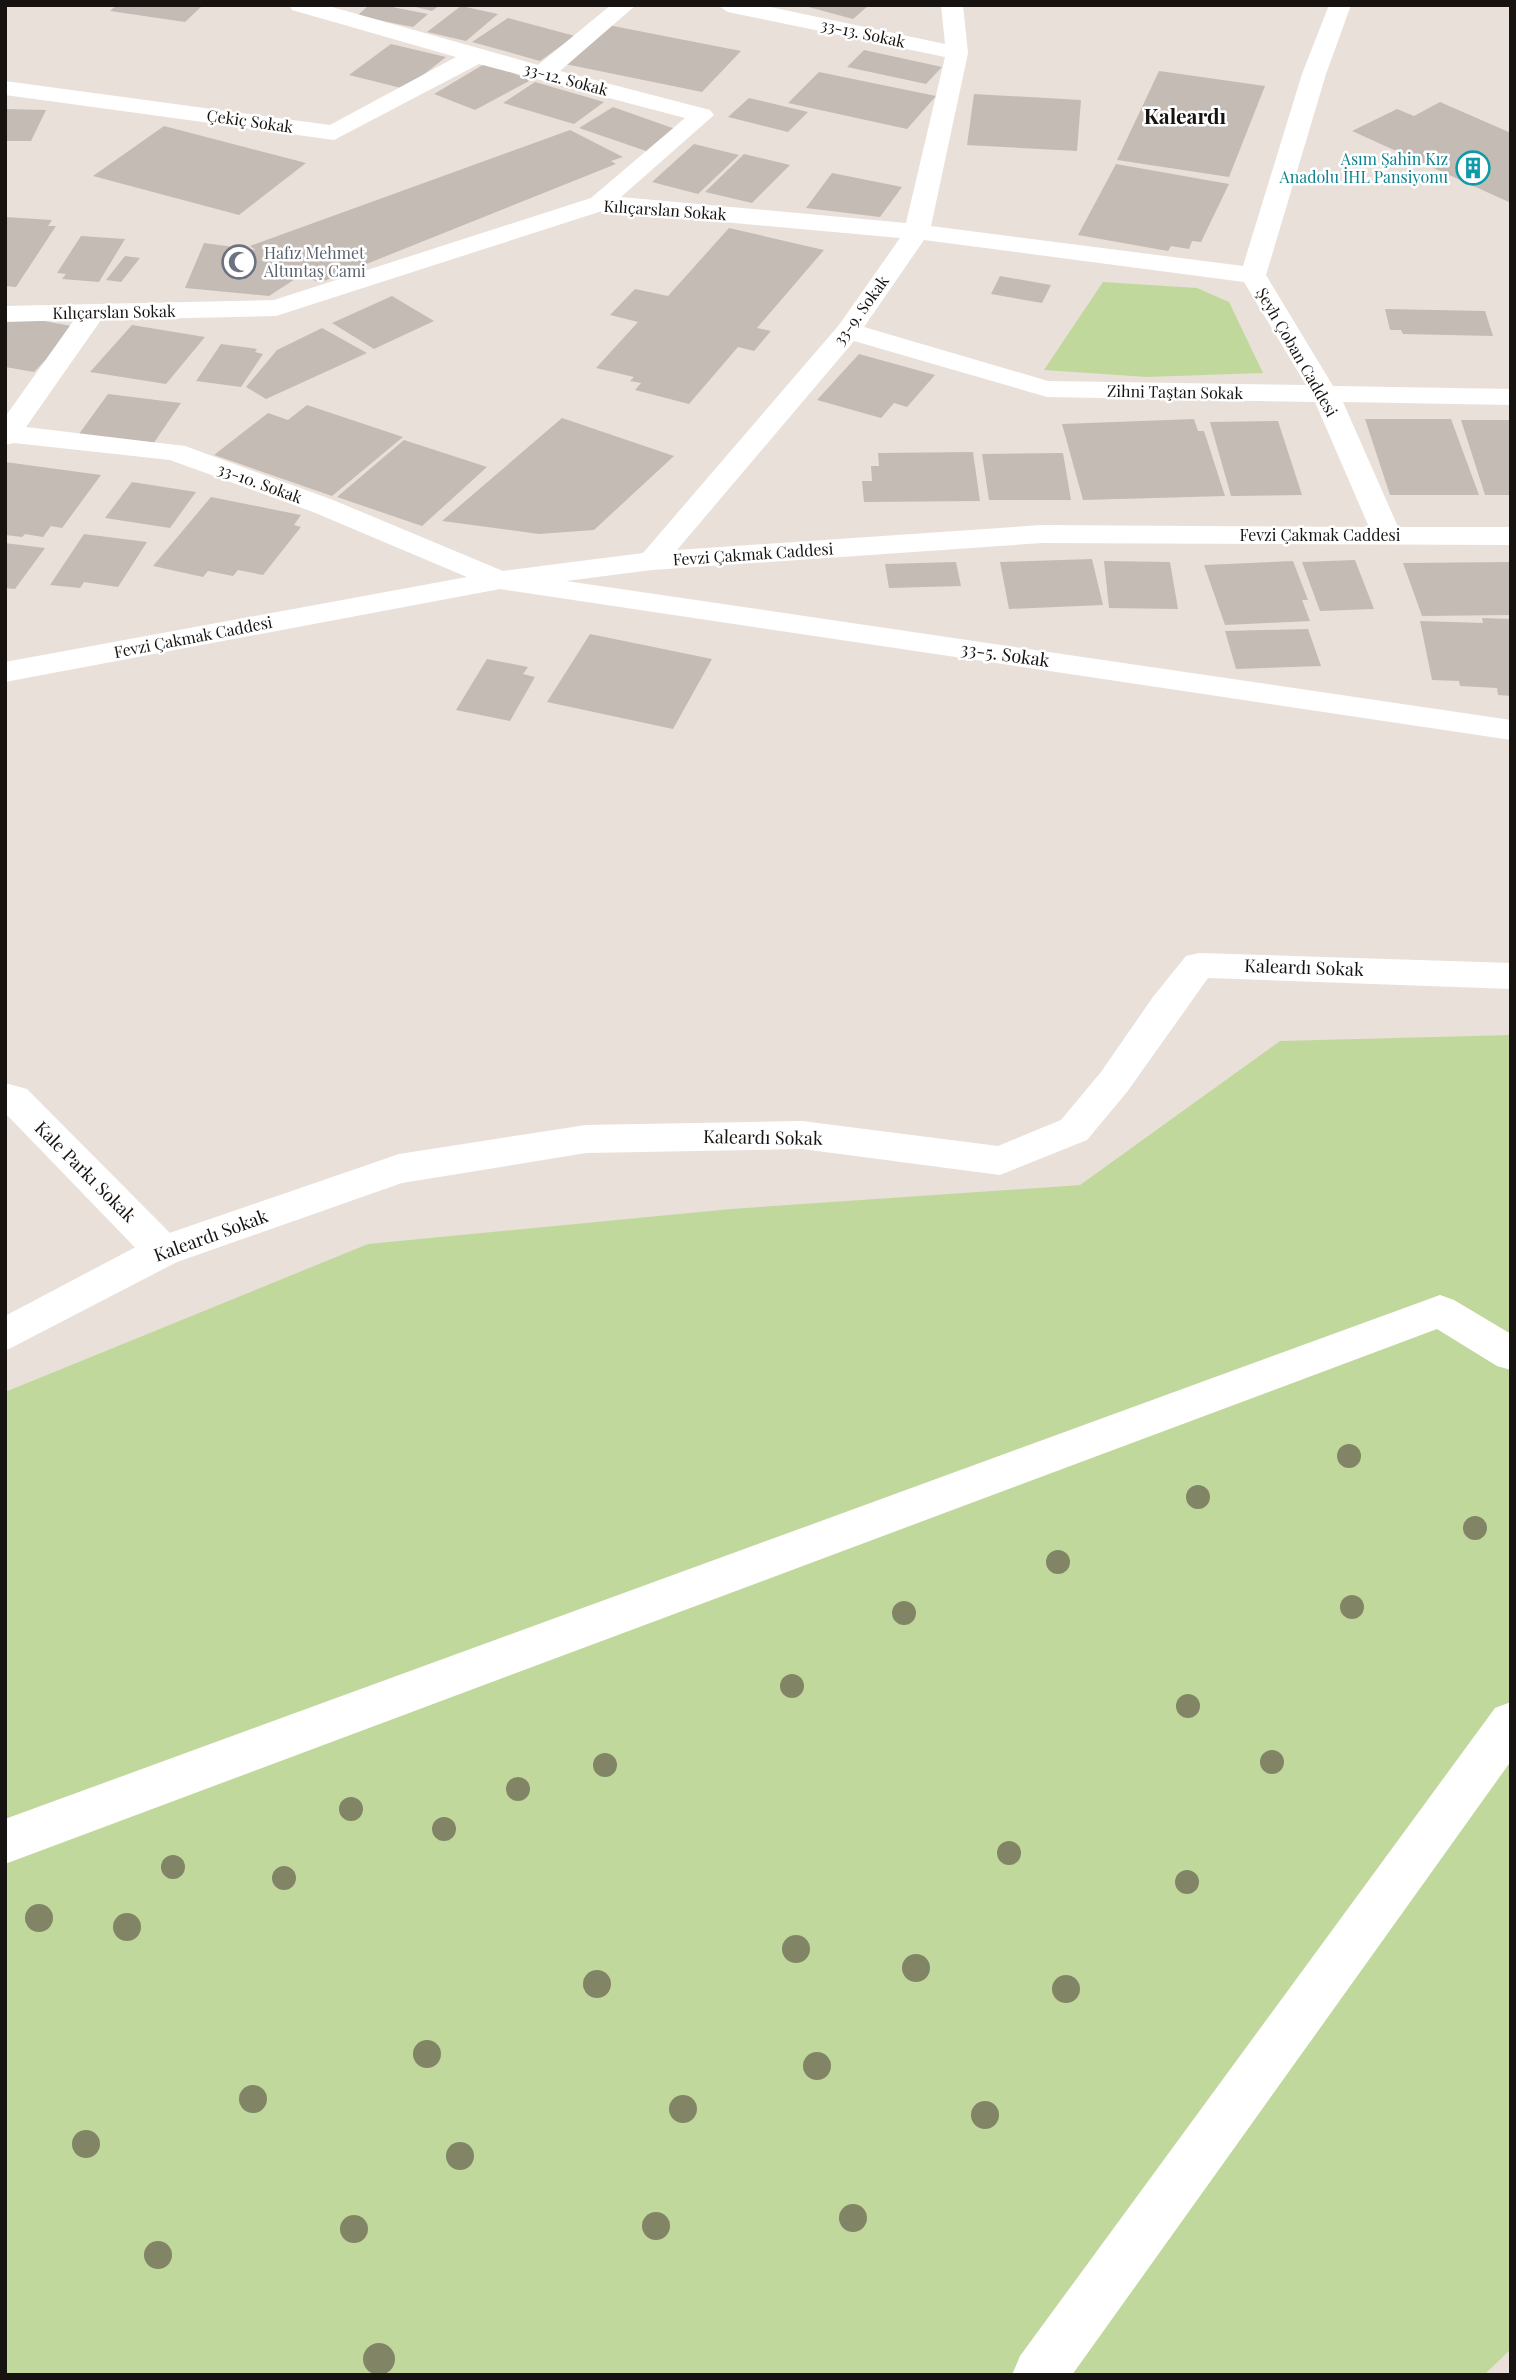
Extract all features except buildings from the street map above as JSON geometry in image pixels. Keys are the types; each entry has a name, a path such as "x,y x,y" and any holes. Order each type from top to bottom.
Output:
{"street":[{"name":"33-12. Sokak","path":"300,5 350,12 476,56 702,114 600,204"},
{"path":"543,73 625,5"},
{"name":"33-13. Sokak","path":"729,5 957,53"},
{"name":"33-9. Sokak","path":"652,561 849,331 917,232 957,53 952,5"},
{"name":"Şeyh Çoban Caddesi","path":"1340,5 1314,74 1252,275 1326,396 1387,535"},
{"name":"Çekiç Sokak","path":"5,88 334,133 476,56"},
{"name":"Kılıçarslan Sokak","path":"5,314 276,308 600,204 917,232 1252,275"},
{"path":"7,435 92,314"},
{"name":"Zihni Taştan Sokak","path":"849,331 1047,389 1326,396 1511,397"},
{"name":"33-10. Sokak","path":"7,435 175,452 323,506 500,580"},
{"name":"Fevzi Çakmak Caddesi","path":"5,672 500,580 652,561 1042,534 1511,536"},
{"name":"33-5. Sokak","path":"500,580 1511,730"},
{"name":"Kaleardı Sokak","path":"5,1335 163,1251 399,1169 586,1139 802,1136 1000,1161 1074,1130 1114,1082 1166,1006 1199,965 1511,976"},
{"name":"Kale Parkı Sokak","path":"5,1097 13,1099 163,1251"},
{"path":"5,1842 1440,1311 1511,1354"},
{"path":"1039,2375 1511,1723"}],"green space":[{"path":"1103,282 1197,288 1229,302 1263,373 1147,377 1044,370"},
{"path":"1511,1035 1511,2349 1484,2375 5,2375 5,1392 368,1244 731,1209 1080,1185 1280,1041"}],"place":[{"name":"Asım Şahin Kız Anadolu İHL Pansiyonu","path":"1473,168"},
{"name":"Hafız Mehmet Altuntaş Cami","path":"239,262"}],"district":[{"name":"Kaleardı","path":"1185,117"}]}
